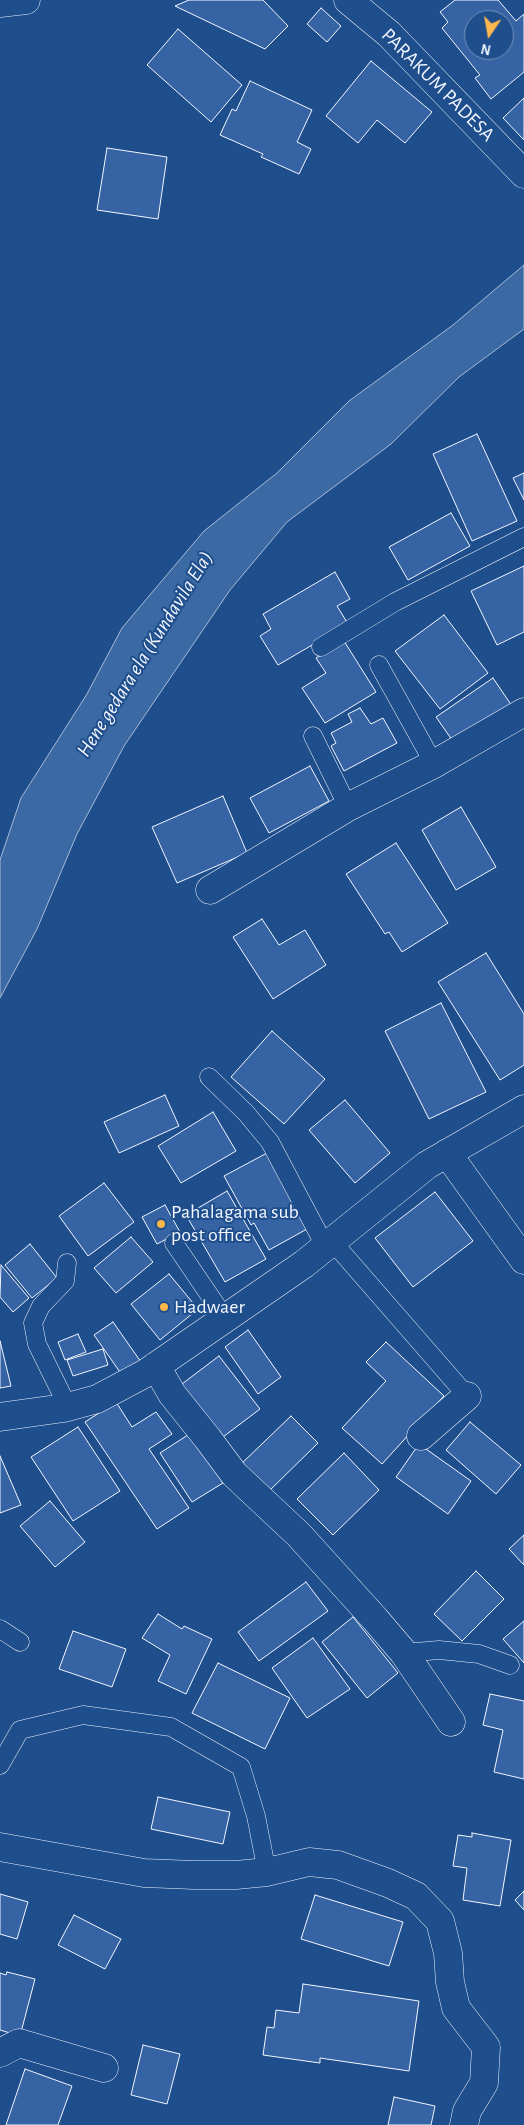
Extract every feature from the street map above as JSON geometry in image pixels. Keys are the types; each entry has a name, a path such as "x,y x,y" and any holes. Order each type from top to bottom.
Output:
{"street":[{"path":"0,3 26,0"},
{"name":"PARAKUM PADESA","path":"348,0 389,34 524,174"},
{"path":"210,890 348,807 434,764 524,712"},
{"path":"0,1418 68,1407 97,1399 156,1366 304,1264 427,1165 524,1109"},
{"path":"447,1153 524,1260"},
{"path":"156,1366 172,1394 234,1474 299,1535 404,1653 451,1722"},
{"path":"421,1436 467,1396"},
{"path":"0,1847 144,1872 211,1876 267,1872 308,1862 338,1865 388,1883 416,1896 440,1921 448,1953 450,1982 456,2008 486,2047 484,2083 468,2111 464,2125"},
{"path":"0,2054 19,2043 104,2068"}],"lane":[{"path":"321,647 395,602 524,536"},
{"path":"379,665 434,764"},
{"path":"313,736 348,807"},
{"path":"209,1077 246,1113 270,1142 329,1244 467,1396"},
{"path":"174,1243 225,1318"},
{"path":"68,1262 65,1281 41,1306 33,1324 37,1344 68,1407"},
{"path":"0,1629 20,1642"},
{"path":"404,1653 439,1650 479,1654 510,1665"},
{"path":"0,1765 20,1730 84,1715 171,1727 241,1767 256,1816 267,1872"}],"water":[{"name":"Hene gedara ela (Kundavila Ela)","path":"524,265 524,329 459,377 391,444 287,522 230,590 124,746 77,834 37,929 0,998 0,860 21,798 87,694 122,628 204,531 277,473 349,401 453,325"}],"building":[{"path":"189,0 263,0 288,26 265,49 175,6"},
{"path":"455,0 498,0 507,10 464,10 464,55 442,28 448,22 440,12"},
{"path":"321,8 341,26 327,42 307,24"},
{"path":"524,14 524,72 491,99 475,78 480,75 468,60 514,60 514,19 516,21"},
{"path":"178,29 242,85 211,122 147,65"},
{"path":"371,61 432,112 405,143 377,120 358,143 326,116"},
{"path":"250,81 312,110 297,142 311,149 299,174 261,157 263,154 220,135 232,109 236,111"},
{"path":"524,98 524,140 503,118"},
{"path":"107,148 167,157 158,219 97,210"},
{"path":"477,434 517,521 472,541 433,454"},
{"path":"524,473 524,500 513,478"},
{"path":"451,513 470,546 408,580 389,547"},
{"path":"524,566 524,632 497,645 471,591"},
{"path":"335,572 350,599 337,606 348,624 278,665 260,636 271,629 263,614"},
{"path":"444,615 488,673 440,709 395,651"},
{"path":"344,641 376,692 325,723 302,688 326,673 316,658"},
{"path":"493,678 514,709 457,747 436,717"},
{"path":"360,708 371,724 383,718 397,743 344,771 331,746 336,743 331,733 352,722 348,714"},
{"path":"310,766 329,801 269,833 250,798"},
{"path":"223,796 247,853 177,883 152,827"},
{"path":"461,807 496,867 456,890 422,830"},
{"path":"396,843 448,923 402,952 389,932 385,934 346,874"},
{"path":"262,919 279,945 305,930 326,965 273,999 233,937"},
{"path":"486,953 524,1014 524,1065 500,1080 438,982"},
{"path":"441,1003 486,1092 429,1119 385,1031"},
{"path":"272,1031 325,1079 284,1124 231,1077"},
{"path":"165,1095 179,1126 119,1153 104,1122"},
{"path":"345,1100 390,1153 355,1183 309,1130"},
{"path":"213,1112 236,1151 181,1183 158,1146"},
{"path":"267,1153 307,1229 269,1250 254,1223 251,1225 224,1176"},
{"path":"104,1183 134,1222 88,1256 59,1216"},
{"path":"227,1191 266,1259 225,1282 186,1215"},
{"path":"435,1192 473,1241 413,1287 375,1238"},
{"name":"Pahalagama sub post office","path":"165,1205 180,1232 157,1244 142,1217"},
{"path":"131,1237 153,1262 116,1293 94,1268"},
{"path":"30,1244 57,1278 32,1298 5,1265"},
{"path":"1,1265 29,1298 13,1312 0,1297"},
{"name":"Hadwaer","path":"169,1274 198,1309 160,1340 131,1304"},
{"path":"113,1322 141,1362 122,1375 94,1335"},
{"path":"248,1330 281,1377 258,1394 225,1347"},
{"path":"78,1334 86,1352 65,1360 58,1342"},
{"path":"0,1341 11,1386 0,1388"},
{"path":"386,1342 444,1396 382,1464 342,1428 386,1381 366,1362"},
{"path":"103,1349 108,1365 73,1376 67,1360"},
{"path":"219,1356 260,1409 219,1440 178,1387"},
{"path":"116,1402 132,1427 156,1412 172,1434 149,1449 189,1508 157,1529 85,1422"},
{"path":"291,1416 318,1443 265,1495 238,1467"},
{"path":"470,1422 521,1465 496,1494 446,1450"},
{"path":"78,1427 120,1491 73,1521 31,1457"},
{"path":"191,1433 223,1483 192,1502 160,1453"},
{"path":"419,1444 471,1481 448,1514 396,1477"},
{"path":"344,1453 379,1490 333,1535 297,1499"},
{"path":"0,1456 21,1505 0,1513"},
{"path":"50,1501 85,1542 55,1567 20,1526"},
{"path":"524,1535 524,1565 509,1549"},
{"path":"476,1571 504,1599 462,1641 434,1614"},
{"path":"306,1582 328,1611 259,1661 238,1632"},
{"path":"158,1614 182,1629 184,1626 212,1639 186,1694 158,1681 170,1655 142,1638"},
{"path":"353,1617 398,1673 367,1698 322,1642"},
{"path":"524,1621 524,1663 503,1639"},
{"path":"73,1631 126,1649 112,1687 59,1669"},
{"path":"313,1638 350,1689 307,1718 272,1668"},
{"path":"218,1663 290,1698 265,1749 192,1713"},
{"path":"490,1694 524,1701 524,1779 494,1772 503,1730 483,1725"},
{"path":"158,1797 230,1812 223,1844 151,1829"},
{"path":"472,1833 511,1840 500,1906 463,1900 467,1868 453,1866 458,1835 472,1837"},
{"path":"524,1891 524,1910 515,1900"},
{"path":"0,1894 28,1902 17,1939 0,1934"},
{"path":"315,1895 403,1922 389,1966 301,1939"},
{"path":"74,1915 121,1939 105,1969 58,1945"},
{"path":"7,1972 35,1979 20,2036 0,2030 0,1973 6,1975"},
{"path":"303,1984 419,2001 409,2071 320,2058 320,2063 263,2055 267,2027 274,2028 276,2010 299,2013"},
{"path":"143,2045 180,2054 167,2104 131,2095"},
{"path":"25,2069 72,2086 58,2125 6,2125"},
{"path":"394,2097 435,2106 431,2125 388,2125"}],"place":[{"name":"Pahalagama sub post office","path":"161,1224"},
{"name":"Hadwaer","path":"164,1307"}]}
